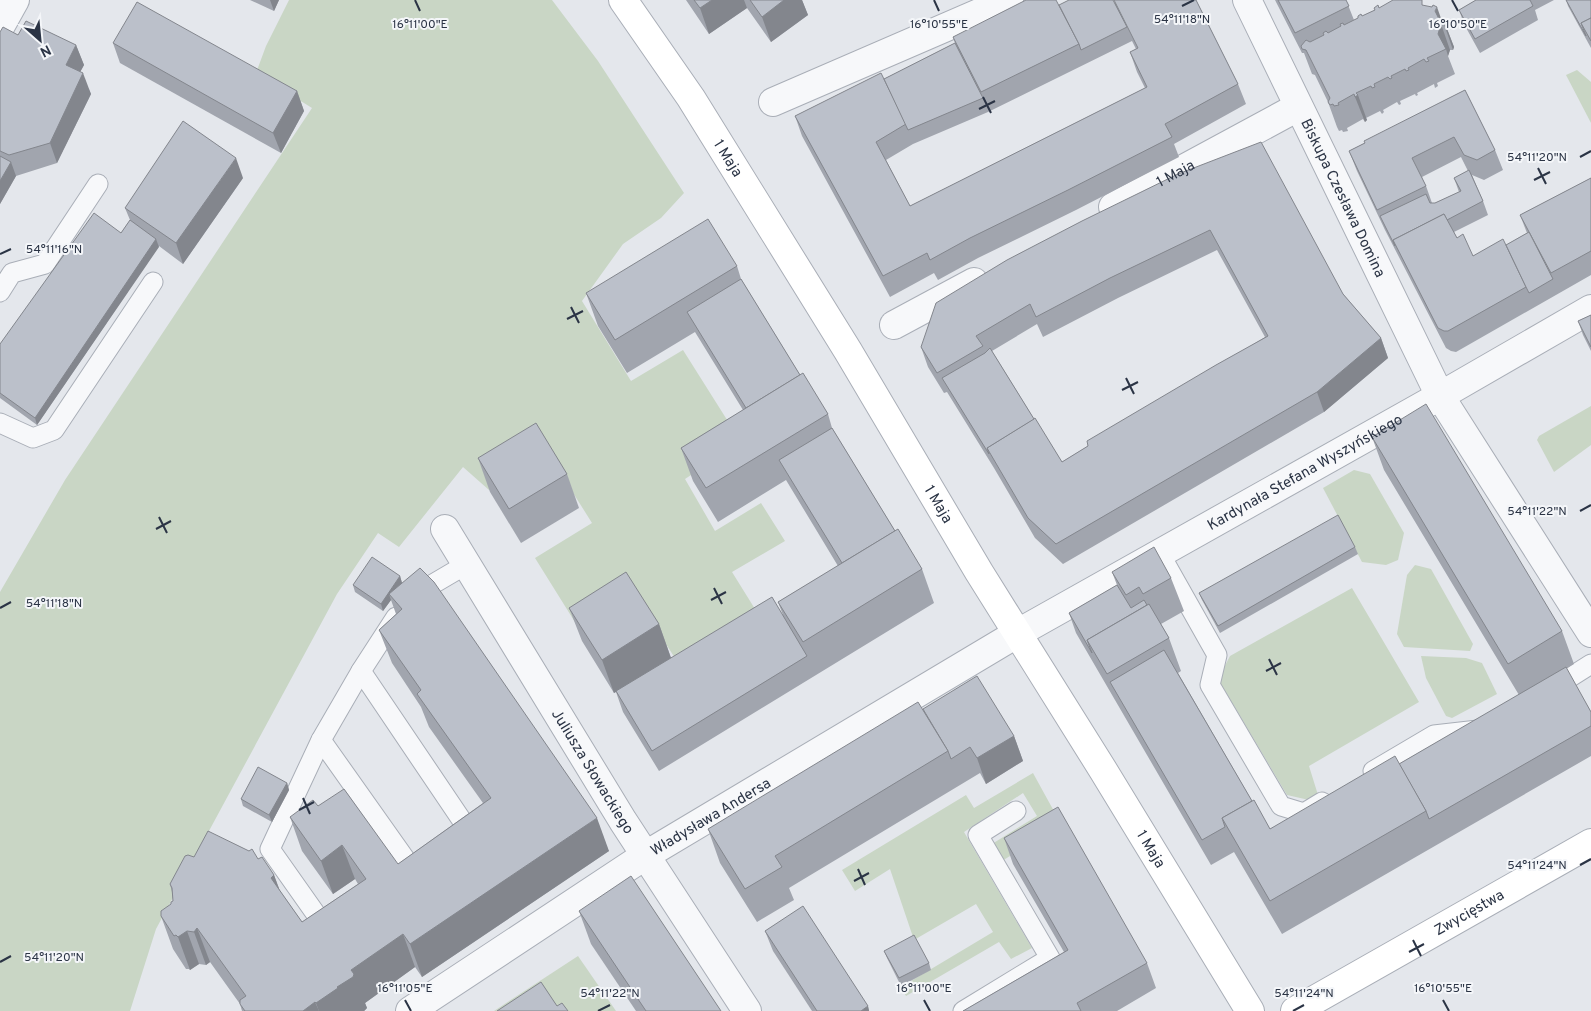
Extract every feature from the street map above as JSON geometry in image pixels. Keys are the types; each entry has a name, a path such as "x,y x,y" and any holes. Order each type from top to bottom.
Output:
{"street":[{"path":"0,27 15,0"},
{"name":"1 Maja","path":"623,0 690,98 848,351 974,564 1250,1011"},
{"path":"772,102 1009,0"},
{"name":"Biskupa Czesława Domina","path":"1247,0 1440,396 1591,634"},
{"name":"1 Maja","path":"1088,221 1298,107"},
{"path":"894,326 1000,268"},
{"name":"Kardynała Stefana Wyszyńskiego","path":"1018,633 1591,309"},
{"name":"Juliusza Słowackiego","path":"445,529 646,855 747,1011"},
{"name":"Władysława Andersa","path":"410,1011 646,855 1018,633"},
{"name":"Zwycięstwa","path":"1295,1011 1591,843"}],"lane":[{"path":"0,292 12,273 45,264 98,184"},
{"path":"0,424 33,438 54,430 153,282"},
{"path":"1160,554 1217,656 1210,685 1281,806 1304,812 1336,793"},
{"path":"325,927 270,850 320,740 394,619 433,584 467,564"},
{"path":"1533,700 1591,664"},
{"path":"361,671 469,831"},
{"path":"1361,779 1434,735 1486,729 1494,724"},
{"path":"320,740 413,870"},
{"path":"963,1011 1050,958 978,835 1016,811"}],"green space":[{"path":"289,0 552,0 598,61 684,193 661,218 623,244 582,301 631,381 683,350 741,442 685,479 715,531 761,503 785,541 732,572 755,609 675,658 638,601 583,635 535,558 592,523 548,453 489,490 463,467 399,547 378,533 337,594 156,929 130,1011 0,1011 0,592 65,480 312,108 256,73 266,46"},
{"path":"1577,70 1591,82 1591,123 1566,75"},
{"path":"1591,406 1591,445 1554,472 1537,440 1539,436"},
{"path":"1354,470 1370,474 1404,533 1398,560 1386,565 1362,562 1323,488"},
{"path":"1415,565 1431,569 1473,644 1470,651 1404,647 1397,634 1407,575"},
{"path":"1352,588 1419,702 1309,766 1318,795 1309,800 1287,795 1218,679 1230,656"},
{"path":"1421,656 1466,658 1482,663 1497,694 1452,718 1446,716 1426,678"},
{"path":"1033,773 1061,824 1002,861 992,844 1037,816 1023,793 964,832 1032,948 1011,959 999,942 906,996 901,987 993,932 976,904 914,940 890,869 855,891 842,870 966,795 974,808"},
{"path":"578,956 616,1011 494,1011"}],"building":[{"path":"694,0 712,0 700,8"},
{"path":"750,0 784,0 762,17"},
{"path":"1026,0 1056,0 1079,44 981,92 953,37"},
{"path":"1069,0 1113,0 1127,27 1081,50 1059,5"},
{"path":"1114,0 1196,0 1238,84 1165,124 1172,137 930,260 927,253 883,276 795,116 881,73 906,124 876,142 910,206 1147,87 1130,52 1138,48"},
{"path":"1278,0 1346,0 1349,6 1295,33"},
{"path":"1393,0 1422,0 1422,5 1437,7 1435,11 1440,21 1444,21 1438,34 1446,49 1427,58 1429,61 1426,62 1424,59 1408,68 1409,70 1406,71 1405,69 1391,76 1392,78 1390,79 1388,77 1374,84 1375,87 1372,88 1371,86 1356,93 1358,95 1355,97 1354,94 1338,103 1339,105 1330,105 1328,102 1330,98 1306,50 1302,49 1301,46 1306,40 1310,42 1324,35 1323,33 1326,31 1328,33 1341,26 1340,24 1343,23 1344,25 1358,18 1361,14 1362,16 1375,10 1374,8 1378,5 1379,8"},
{"path":"1476,0 1530,0 1533,6 1475,39 1459,10"},
{"path":"1566,0 1591,0 1591,18 1581,23 1586,36"},
{"path":"137,2 297,91 273,133 113,43"},
{"path":"1591,18 1591,41 1581,23"},
{"path":"26,21 76,45 66,65 83,73 50,143 9,155 0,151 0,32 3,27 18,35"},
{"path":"955,43 983,98 908,130 884,79"},
{"path":"1465,90 1495,150 1477,160 1464,155 1454,137 1412,158 1426,186 1377,210 1349,151 1365,143 1364,141"},
{"path":"183,121 236,158 176,243 125,208"},
{"path":"1261,142 1343,294 1381,338 1317,392 1056,544 1028,518 987,448 1035,418 1062,462 1088,446 1087,441 1268,336 1210,230 1110,278 1036,317 1030,304 976,336 983,346 937,373 921,347 936,303 1007,260 1082,221 1178,174"},
{"path":"0,156 11,162 0,181"},
{"path":"1469,170 1483,201 1447,220 1444,214 1393,240 1395,246 1380,216 1426,194 1430,203 1435,203 1461,191 1454,178"},
{"path":"1591,178 1591,251 1551,273 1520,215"},
{"path":"94,213 121,233 130,220 156,239 35,418 0,393 0,344"},
{"path":"1444,214 1457,238 1463,234 1473,256 1503,239 1526,287 1448,331 1438,328 1393,240"},
{"path":"708,219 737,266 615,340 586,293"},
{"path":"1529,232 1553,279 1529,293 1506,245"},
{"path":"741,279 800,375 746,408 687,312"},
{"path":"1591,315 1591,347 1578,321"},
{"path":"990,348 1034,419 987,448 989,454 942,378 985,353"},
{"path":"803,373 828,414 706,488 681,448"},
{"path":"1426,404 1562,631 1508,664 1372,437"},
{"path":"536,423 567,474 509,509 478,458"},
{"path":"832,428 895,531 842,563 779,460"},
{"path":"1338,515 1355,547 1218,626 1199,593"},
{"path":"898,529 922,569 803,642 778,602"},
{"path":"1154,547 1171,578 1143,594 1139,587 1126,595 1112,572"},
{"path":"372,557 400,576 381,604 353,585"},
{"path":"420,568 434,582 597,818 410,944 403,934 351,970 354,974 353,977 303,1011 245,1011 240,1004 240,1000 246,996 197,928 194,932 187,931 178,937 174,936 161,916 161,911 173,901 170,884 185,856 194,857 208,831 249,851 252,849 258,859 262,857 274,875 271,878 302,922 366,879 342,845 321,861 290,817 313,800 318,806 344,789 398,864 491,798 417,694 421,690 379,630 402,609 389,594"},
{"path":"626,572 659,624 602,660 569,608"},
{"path":"1117,585 1131,608 1144,600 1147,605 1087,640 1092,653 1069,613"},
{"path":"772,597 807,656 652,751 616,691"},
{"path":"1149,604 1169,638 1107,674 1087,640"},
{"path":"1164,650 1252,801 1222,818 1225,827 1202,840 1110,682"},
{"path":"1566,667 1591,712 1591,726 1429,819 1399,764"},
{"path":"977,676 1014,736 977,758 970,747 951,759 923,709"},
{"path":"918,702 948,751 775,856 782,867 745,889 708,829"},
{"path":"1395,756 1426,811 1270,901 1222,818 1254,800 1270,829"},
{"path":"258,767 287,783 269,815 241,799"},
{"path":"1058,807 1147,963 1077,1003 1081,1011 963,1011 1068,950 1004,838"},
{"path":"631,876 721,1011 646,1011 579,911"},
{"path":"803,906 868,1006 861,1011 817,1011 765,931"},
{"path":"914,935 929,963 899,978 884,951"},
{"path":"541,982 557,1006 562,1003 568,1011 497,1011"}]}
